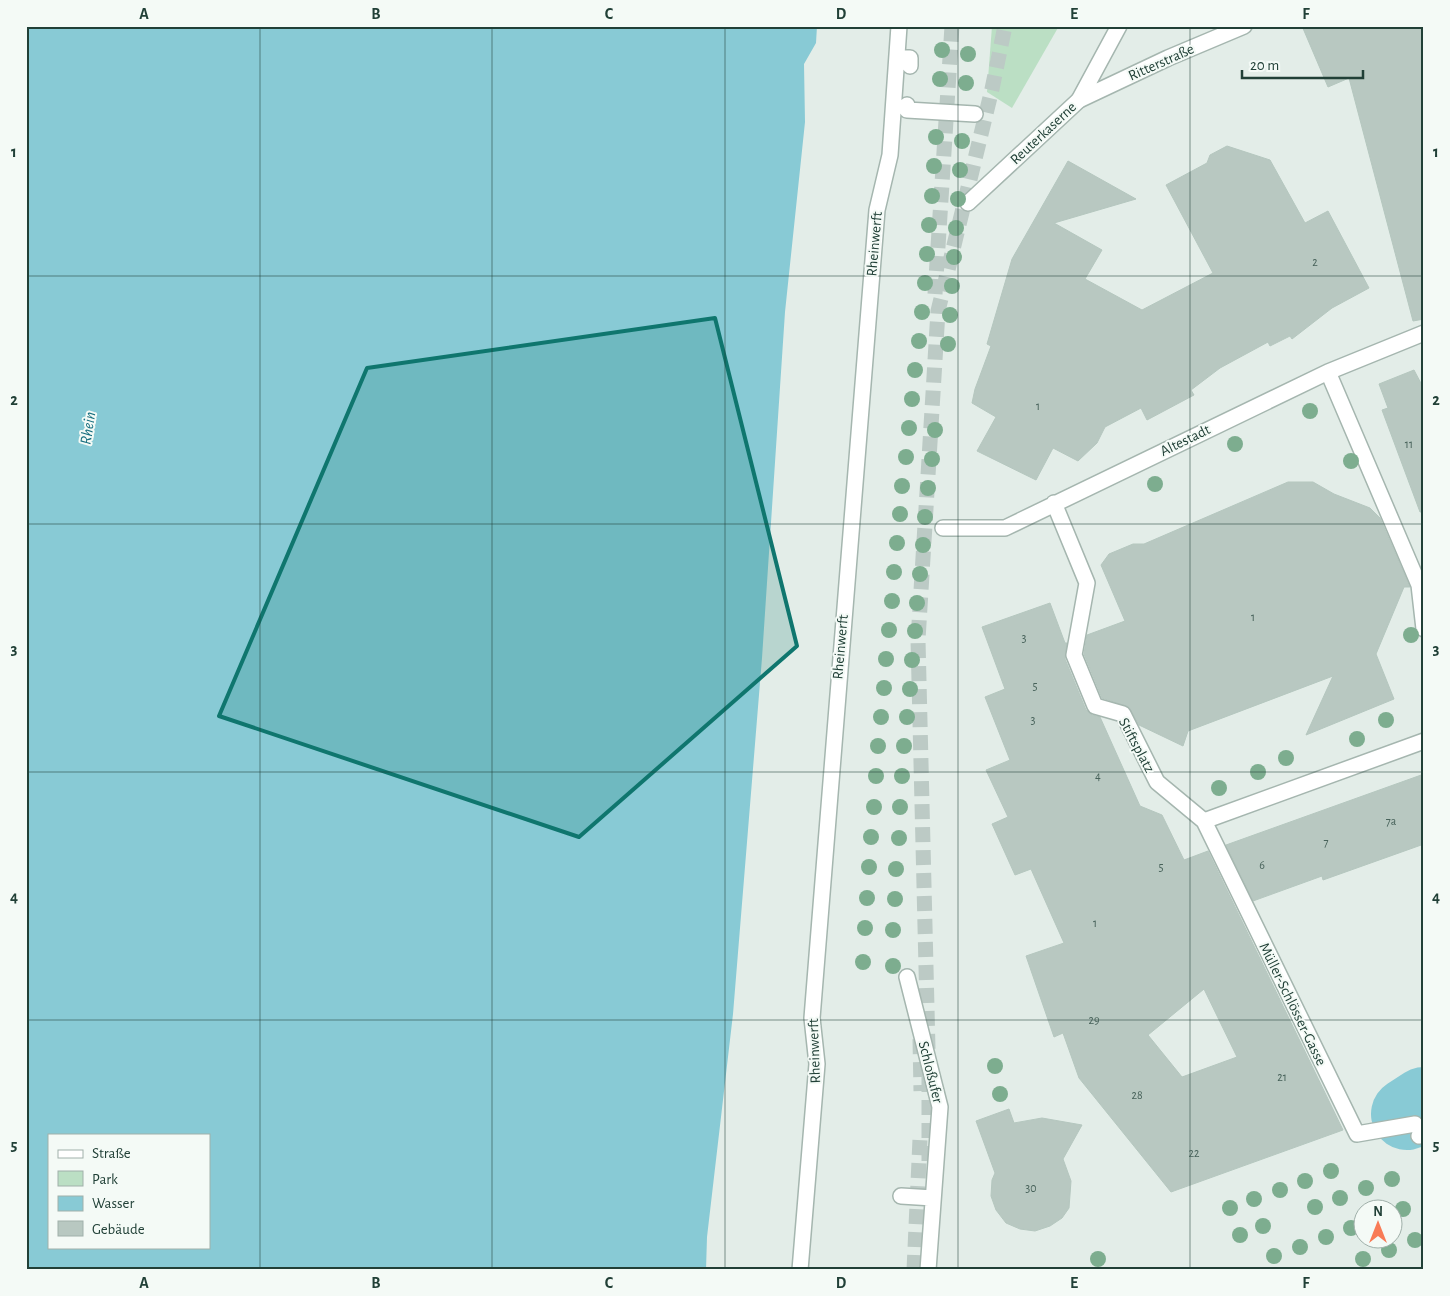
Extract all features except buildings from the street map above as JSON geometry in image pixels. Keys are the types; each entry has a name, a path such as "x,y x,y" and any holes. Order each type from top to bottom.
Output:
{"street":[{"name":"Rheinwerft","path":"800,1270 817,1064 812,1018 839,659 876,210 890,155 903,62 899,26"},
{"name":"Reuterkaserne","path":"968,203 1079,100 1119,26"},
{"name":"Ritterstraße","path":"1079,100 1168,58 1244,26"},
{"path":"907,106 907,110 975,114"},
{"name":"Altestadt","path":"943,528 1005,528 1328,372 1424,333"},
{"path":"1328,372 1419,585 1424,629"},
{"name":"Stiftsplatz","path":"1054,503 1087,583 1074,655 1094,706 1123,714 1157,782 1204,822"},
{"path":"1204,822 1424,741"},
{"name":"Müller-Schlösser-Gasse","path":"1204,822 1357,1134 1419,1131"},
{"name":"Schloßufer","path":"907,976 940,1107 928,1270"},
{"path":"901,1196 933,1198"}],"highlighted area":[{"path":"715,318 797,646 579,837 219,716 367,368"}],"green space":[{"path":"992,26 1059,26 1012,108 987,92"}],"water":[{"name":"Rhein","path":"26,26 817,26 816,43 804,64 805,122 785,312 762,658 733,1014 707,1237 706,1270 26,1270"},
{"path":"1424,1080 1424,1112 1406,1091"}],"waterway":[{"path":"1407,1114 1424,1103"}],"tunnel":[{"path":"935,294 952,26"},
{"path":"928,1049 918,640 938,311 992,89 1005,26"},
{"path":"920,1039 921,1091"},
{"path":"929,1077 929,1166"},
{"path":"914,1270 920,1139"}]}
